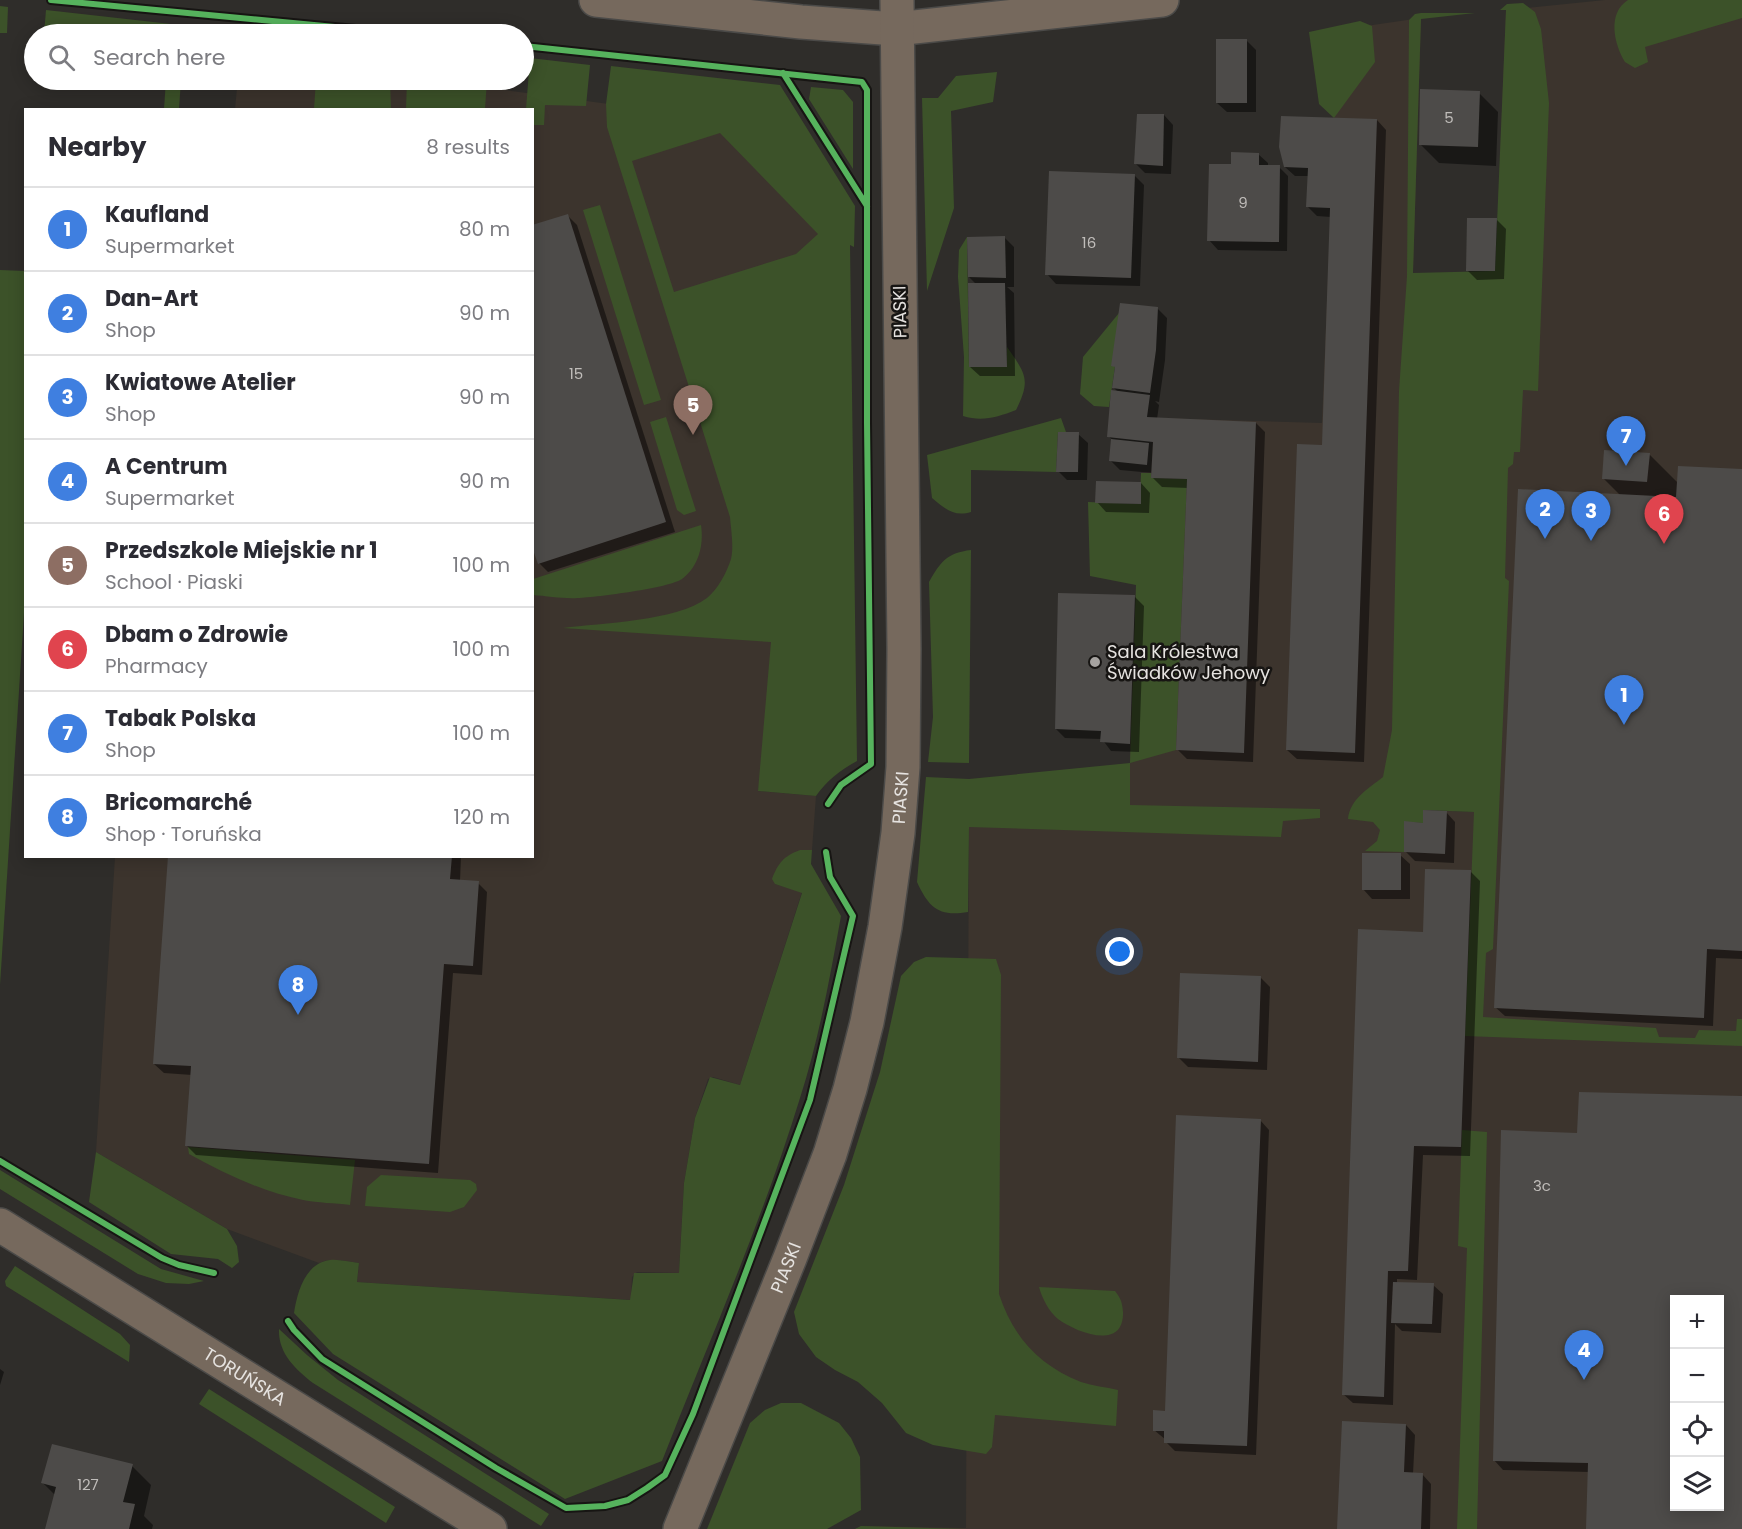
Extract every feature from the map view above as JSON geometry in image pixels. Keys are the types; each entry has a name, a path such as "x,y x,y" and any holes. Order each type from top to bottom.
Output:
{"street":[{"path":"596,0 801,22 1162,0"},
{"name":"PIASKI","path":"680,1529 830,1154 867,1022 885,927 898,834 903,766 904,649 896,15"},
{"name":"TORUŃSKA","path":"0,1225 490,1529"}],"shaded area":[{"path":"1605,0 1742,0 1742,1529 855,1529 861,1526 966,1528 969,803 1130,805 1130,744 1141,473 1151,472 1154,418 1322,423 1338,30 1421,18 1413,273 1423,810 1474,812 1506,10"},
{"path":"237,90 505,90 736,121 850,244 758,791 816,796 812,850 800,850 775,884 802,892 740,1085 713,1077 708,1079 695,1118 684,1183 679,1273 637,1272 632,1277 631,1300 357,1282 359,1263 328,1260 319,1263 227,1229 96,1152 115,858 534,858 534,108 235,108"}],"green space":[{"path":"1628,0 1742,0 1742,18 1645,47 1648,62 1635,68 1625,62 1621,55 1614,29 1617,13"},
{"path":"1523,3 1535,12 1541,29 1549,103 1538,391 1523,390 1520,452 1514,452 1513,464 1508,468 1505,578 1509,581 1493,949 1486,953 1483,1017 1656,1028 1659,1037 1695,1038 1699,1030 1736,1031 1737,1019 1742,1019 1742,1046 1465,1036 1474,812 1423,810 1423,823 1404,822 1404,852 1365,851 1377,841 1380,830 1373,822 1348,819 1356,800 1383,777 1392,730 1399,391 1407,276 1409,20 1415,14 1421,13 1475,13 1421,19 1413,273 1495,271 1506,10 1500,10 1507,4"},
{"path":"0,6 8,7 7,33 0,33"},
{"path":"46,10 171,24 45,24"},
{"path":"1360,21 1372,26 1375,62 1334,118 1319,104 1309,32"},
{"path":"534,58 590,65 586,106 545,105 544,125 534,125 534,108 526,108 527,90 534,90"},
{"path":"611,66 780,85 855,206 854,247 850,245 857,761 835,776 816,796 758,791 771,642 563,628 638,620 694,606 715,590 725,575 732,554 730,517 607,127 606,104","holes":["720,133 818,234 796,254 674,292 632,161"]},
{"path":"997,72 993,102 951,111 954,208 927,291 922,98 938,98 956,76"},
{"path":"811,87 843,90 853,102 853,169 809,99"},
{"path":"165,90 180,90 179,108 164,108"},
{"path":"315,90 390,90 391,108 314,108"},
{"path":"407,90 486,90 485,108 406,108"},
{"path":"600,205 661,400 644,405 583,210"},
{"path":"967,237 969,367 1007,367 1007,347 1019,364 1025,384 1016,410 983,419 963,416 964,357 958,277 959,250"},
{"path":"0,270 24,271 24,613 0,985"},
{"path":"1119,313 1109,407 1094,406 1080,394 1083,357"},
{"path":"666,417 696,511 684,515 677,510 650,422"},
{"path":"1061,418 1066,432 1058,432 1056,472 971,470 971,512 955,513 932,498 927,455"},
{"path":"1141,473 1151,473 1152,478 1187,479 1176,750 1130,763 1136,585 1090,576 1088,502 1140,504"},
{"path":"701,525 701,547 693,568 682,579 663,586 633,592 567,598 534,595 534,579"},
{"path":"971,550 969,763 928,762 933,717 929,582 946,559 956,553"},
{"path":"1130,763 1130,805 1320,809 1320,818 1283,821 1281,837 969,827 968,912 942,912 926,898 917,882 926,777 969,779"},
{"path":"800,850 812,850 811,864 841,916 813,1053 769,1190 662,1461 565,1499 333,1354 294,1313 300,1288 314,1267 330,1260 359,1263 357,1282 630,1300 634,1273 679,1273 684,1183 695,1118 710,1077 740,1085 802,893 775,884 772,879 782,861"},
{"path":"926,957 996,959 1001,975 999,1294 1012,1324 1040,1358 1081,1382 1118,1390 1116,1426 995,1415 992,1447 986,1454 933,1445 906,1433 882,1403 858,1382 816,1357 799,1334 794,1312 844,1185 880,1072 901,976 914,962"},
{"path":"1462,1130 1487,1132 1477,1529 1457,1529 1467,1248 1458,1246"},
{"path":"188,1147 355,1160 350,1205 303,1200 259,1187 189,1154"},
{"path":"96,1152 227,1229 237,1246 239,1262 232,1268 218,1259 171,1254 89,1202"},
{"path":"0,1170 161,1269 204,1281 189,1284 166,1283 138,1274 0,1189"},
{"path":"381,1175 470,1180 476,1184 477,1190 464,1207 450,1212 365,1206 367,1187"},
{"path":"15,1266 120,1334 130,1345 129,1362 6,1286 5,1281"},
{"path":"1039,1287 1115,1291 1122,1306 1121,1324 1116,1332 1108,1335 1087,1333 1076,1329 1052,1313"},
{"path":"279,1329 338,1380 549,1514 541,1526 313,1383 289,1360 281,1346"},
{"path":"209,1389 395,1507 386,1523 199,1404"},
{"path":"781,1403 801,1403 839,1423 851,1438 860,1457 861,1510 827,1529 707,1529 750,1423 765,1410"},
{"path":"861,1526 966,1529 855,1529"}],"building":[{"path":"1216,39 1247,39 1247,103 1216,103"},
{"path":"1420,89 1480,91 1478,147 1419,145"},
{"path":"1137,114 1164,114 1163,166 1134,164"},
{"path":"1281,116 1377,119 1355,753 1286,750 1297,444 1322,445 1330,208 1306,207 1308,168 1284,167 1279,147"},
{"path":"1231,152 1259,153 1259,165 1280,165 1279,242 1207,241 1209,164 1231,164"},
{"path":"1049,171 1135,174 1131,278 1045,275"},
{"path":"568,214 666,522 538,564 534,553 534,224"},
{"path":"1467,218 1497,218 1495,271 1466,271"},
{"path":"1005,236 1006,278 968,277 967,237"},
{"path":"968,283 1005,283 1007,367 969,367"},
{"path":"1120,303 1158,307 1156,350 1150,393 1112,388 1115,367 1111,366"},
{"path":"1111,390 1150,395 1147,417 1256,422 1244,753 1176,750 1187,479 1151,478 1153,442 1107,437"},
{"path":"1058,432 1079,432 1078,472 1056,472"},
{"path":"1111,439 1149,443 1147,465 1109,461"},
{"path":"1604,450 1650,453 1647,482 1602,479"},
{"path":"1678,466 1742,469 1742,951 1707,949 1704,1018 1494,1008 1518,489 1676,497"},
{"path":"1096,481 1141,482 1141,504 1095,503"},
{"name":"Sala Królestwa Świadków Jehowy","path":"1058,593 1135,595 1130,744 1100,742 1101,731 1055,729"},
{"path":"1423,810 1447,811 1445,854 1404,852 1404,821 1423,823"},
{"path":"1362,853 1401,853 1401,890 1362,890"},
{"path":"168,858 452,858 450,879 479,881 473,966 444,964 429,1164 185,1146 191,1066 153,1064"},
{"path":"1425,869 1471,870 1461,1147 1414,1146 1408,1271 1388,1271 1384,1397 1342,1395 1358,929 1423,932"},
{"path":"1180,973 1261,976 1258,1062 1177,1058"},
{"path":"1579,1092 1742,1096 1742,1529 1586,1529 1588,1463 1493,1461 1501,1130 1577,1133"},
{"path":"1176,1115 1261,1119 1247,1446 1164,1443 1164,1431 1153,1431 1153,1410 1165,1411"},
{"path":"1393,1282 1434,1283 1432,1324 1391,1323"},
{"path":"1342,1421 1406,1424 1404,1472 1423,1473 1421,1529 1337,1529"},
{"path":"52,1444 133,1464 123,1502 135,1504 129,1529 45,1529 56,1487 41,1483"}],"cycle path":[{"path":"51,0 303,24"},
{"path":"534,47 862,82 867,90 867,423 871,764 841,785 828,804"},
{"path":"783,73 867,206"},
{"path":"288,1321 322,1359 496,1468 566,1508 605,1506 628,1500 665,1475 693,1414 810,1100 853,916 830,877 826,852"},
{"path":"0,1161 162,1258 179,1265 214,1273"}],"place":[{"name":"Przedszkole Miejskie nr 1","path":"693,435"},
{"name":"Tabak Polska","path":"1626,466"},
{"name":"Dan-Art","path":"1545,539"},
{"name":"Kwiatowe Atelier","path":"1591,541"},
{"name":"Dbam o Zdrowie","path":"1664,544"},
{"name":"Sala Królestwa Świadków Jehowy","path":"1095,662"},
{"name":"Kaufland","path":"1624,725"},
{"name":"Bricomarché","path":"298,1015"},
{"name":"A Centrum","path":"1584,1380"}]}
